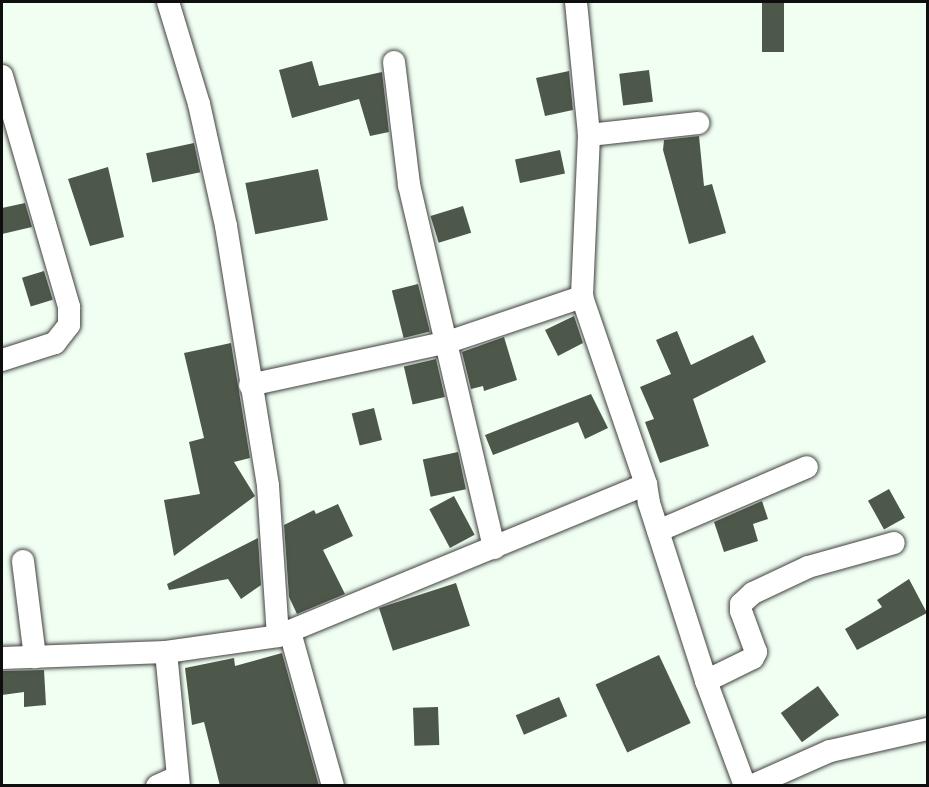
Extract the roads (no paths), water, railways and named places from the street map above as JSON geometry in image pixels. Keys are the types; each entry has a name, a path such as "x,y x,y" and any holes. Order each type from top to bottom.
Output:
{"street":[{"path":"168,2 199,104 226,226 268,486 284,634 333,786"},
{"path":"576,2 589,135 582,297 646,484 658,531 706,681 745,786"},
{"path":"394,62 409,185 494,548"},
{"path":"2,76 7,116 69,308 69,325 55,343 2,360"},
{"path":"589,135 698,123"},
{"path":"250,385 445,343 582,297"},
{"path":"658,531 807,467"},
{"path":"2,658 166,652 284,634 646,484"},
{"path":"706,681 753,658 756,652 741,612 741,604 753,593 808,567 894,543"},
{"path":"23,561 35,657"},
{"path":"166,652 171,783"},
{"path":"751,786 830,751 927,729"}]}
